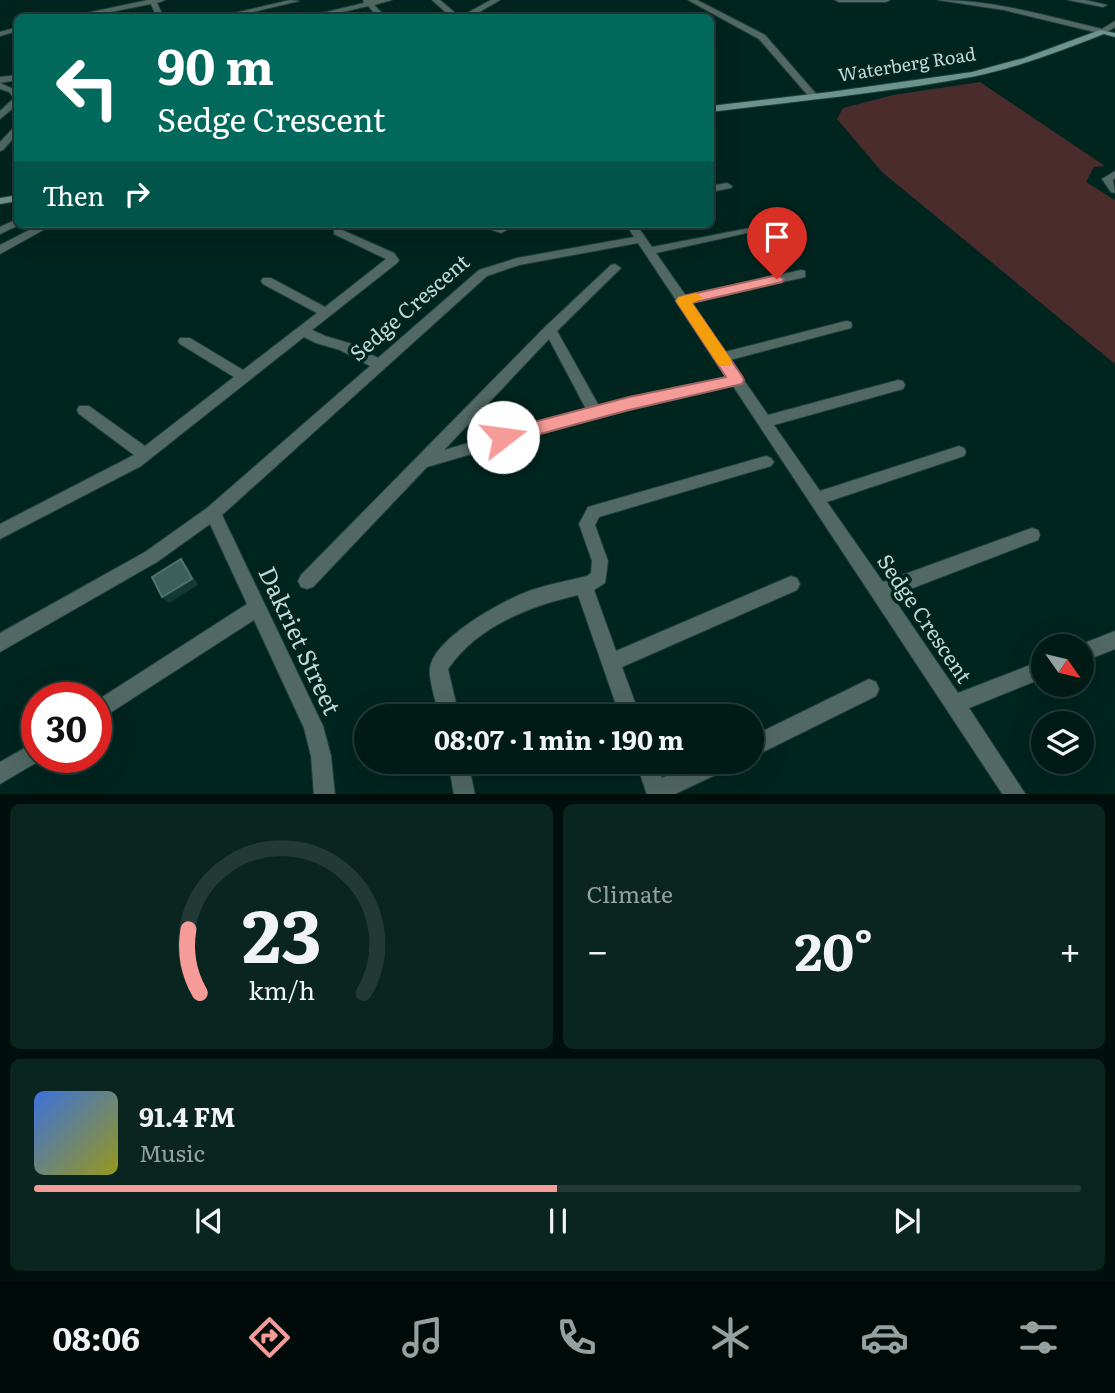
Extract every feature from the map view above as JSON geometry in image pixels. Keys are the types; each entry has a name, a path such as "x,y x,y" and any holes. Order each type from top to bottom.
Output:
{"street":[{"path":"319,14 367,2 388,0"},
{"path":"436,0 452,14"},
{"path":"470,14 496,0"},
{"path":"692,0 762,37 814,97"},
{"path":"839,0 886,0"},
{"path":"942,0 998,6 1115,35"},
{"path":"1072,0 1103,5"},
{"path":"93,14 155,1"},
{"path":"235,14 295,1"},
{"path":"79,2 83,14"},
{"path":"367,2 380,14"},
{"path":"1103,32 1115,23"},
{"name":"Waterberg Road","path":"714,108 814,97 993,69 1040,56 1103,32"},
{"path":"0,116 14,102"},
{"path":"1,146 14,131"},
{"path":"1115,174 1107,179 1115,190"},
{"path":"714,188 727,186"},
{"path":"0,231 13,224"},
{"path":"634,228 645,245 761,227"},
{"path":"0,250 41,228"},
{"path":"0,532 112,476 146,454 393,260 390,256 338,232"},
{"name":"Sedge Crescent","path":"0,642 151,557 212,513 474,280 489,270 645,245 1016,794"},
{"path":"307,581 550,330 615,268"},
{"path":"683,301 801,274"},
{"path":"267,281 326,313"},
{"path":"722,358 846,325"},
{"path":"550,330 595,412"},
{"path":"303,331 321,341 344,346 380,365"},
{"path":"185,341 244,377"},
{"path":"423,462 595,412 737,380"},
{"path":"764,422 898,385"},
{"path":"85,410 146,454"},
{"path":"816,499 959,452"},
{"path":"446,704 439,669 440,662 447,654 524,601 596,581 601,572 587,524 594,512 766,462"},
{"name":"Dakriet Street","path":"212,513 313,726 321,756 325,794"},
{"path":"879,592 1032,535"},
{"path":"611,662 791,583"},
{"path":"583,585 626,704"},
{"path":"112,702 257,608"},
{"path":"1094,648 1115,640"},
{"path":"955,704 1031,673"},
{"path":"764,742 869,689"},
{"path":"0,774 21,761"},
{"path":"461,774 465,794"},
{"path":"651,774 658,793 697,774"}],"shaded area":[{"path":"980,82 1105,166 1094,167 1086,182 1115,200 1115,364 882,172 837,119 843,108 893,95"}],"building":[{"path":"181,559 192,579 162,597 152,577"}],"slow traffic":[{"path":"696,298 683,301 724,362"}],"route":[{"path":"503,437 629,403 737,380 683,301 777,279"}]}
